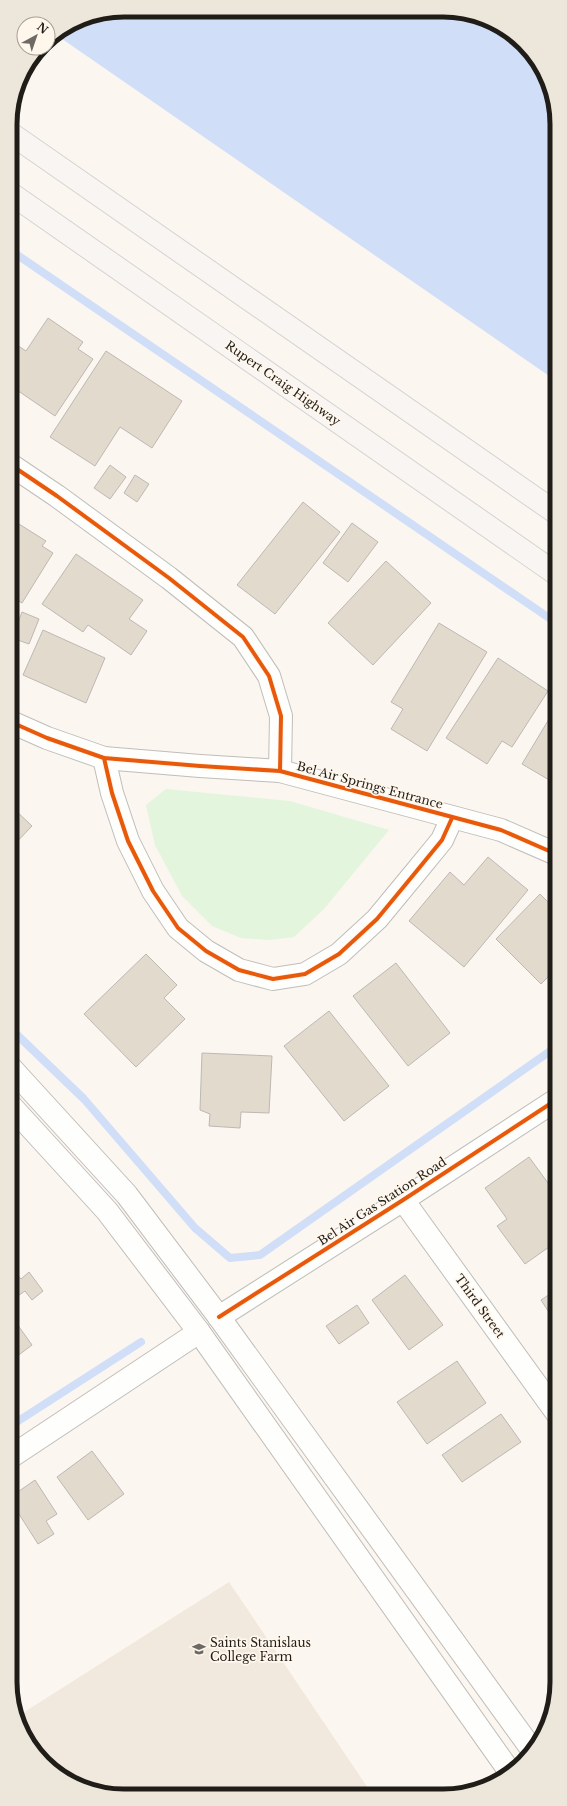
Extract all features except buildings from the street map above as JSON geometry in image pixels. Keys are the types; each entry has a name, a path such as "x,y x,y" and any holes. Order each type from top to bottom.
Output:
{"main road":[{"path":"17,138 550,509"},
{"name":"Rupert Craig Highway","path":"17,197 550,570"}],"street":[{"path":"17,469 57,496 168,578 243,638 269,676 281,716 280,771"},
{"name":"Bel Air Springs Entrance","path":"17,725 47,738 104,758 280,771 501,830 550,851"},
{"path":"104,758 112,793 128,841 153,891 178,928 206,951 239,970 273,979 305,974 339,954 377,919 442,840 452,818"},
{"path":"17,1075 127,1195 219,1317 529,1746"},
{"name":"Bel Air Gas Station Road","path":"219,1317 403,1200 550,1104"},
{"path":"17,1113 107,1212 199,1332 507,1768"},
{"name":"Third Street","path":"403,1200 550,1404"},
{"path":"17,1453 199,1332"}],"shaded area":[{"name":"Saints Stanislaus College Farm","path":"229,1582 369,1789 117,1789 103,1787 70,1775 48,1758 31,1736 22,1713"}],"green space":[{"path":"166,789 290,801 389,830 324,909 294,937 270,940 241,938 212,926 182,896 155,845 146,805"}],"water":[{"path":"124,17 443,17 464,19 491,28 503,35 519,48 536,70 542,83 548,103 550,124 550,377 60,38 70,31 89,23 103,19"}],"waterway":[{"path":"17,255 550,619"},
{"path":"17,1035 84,1099 195,1228 230,1258 260,1255 550,1051"},
{"path":"17,1422 141,1342"}],"cycle path":[{"path":"17,469 57,496 169,578 243,637 269,676 281,716 280,771"},
{"path":"17,725 47,738 104,758 280,771 501,830 550,851"},
{"path":"104,758 112,793 128,841 153,891 178,928 206,951 239,970 273,979 305,974 339,954 377,919 442,840 452,818"},
{"path":"219,1317 403,1200 550,1104"}],"place":[{"name":"Saints Stanislaus College Farm","path":"199,1649"}]}
